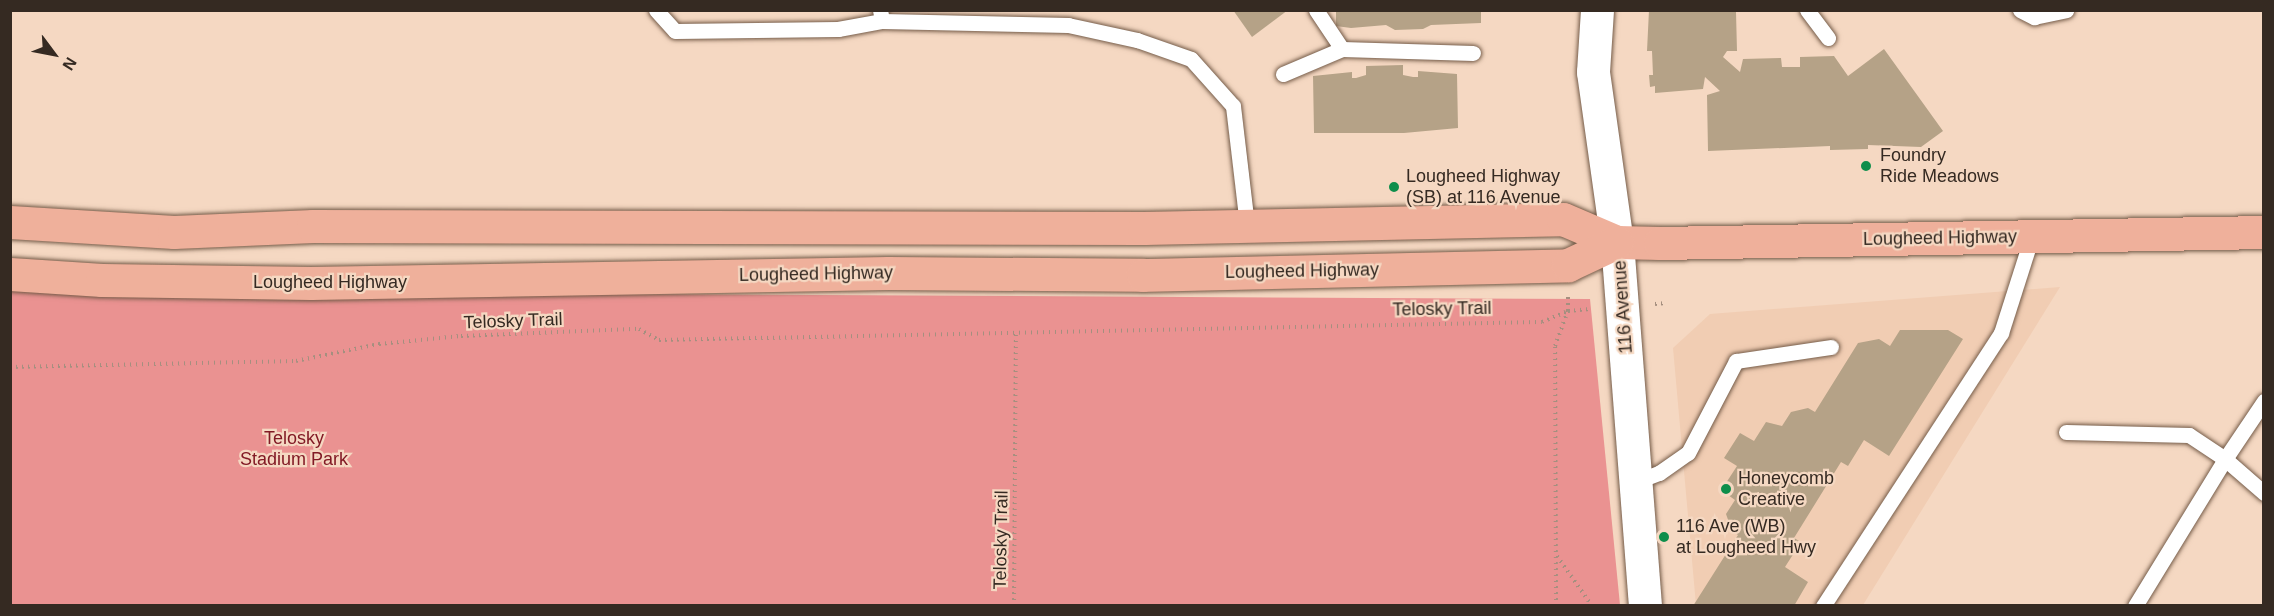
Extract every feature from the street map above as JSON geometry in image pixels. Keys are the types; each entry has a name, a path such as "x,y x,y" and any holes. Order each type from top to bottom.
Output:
{"main road":[{"name":"Lougheed Highway","path":"10,222 174,232 312,226 1247,225 1563,219 1617,242 2264,232"},
{"name":"Lougheed Highway","path":"10,274 102,280 311,283 888,273 1143,275 1568,265 1617,242"}],"street":[{"name":"116 Avenue","path":"1597,10 1593,72 1617,242 1646,606"}],"lane":[{"path":"656,10 675,32 838,28 881,16 1068,25 1137,40 1191,59 1233,106 1247,225"},
{"path":"1316,10 1342,49"},
{"path":"1808,10 1828,38"},
{"path":"2020,10 2034,17 2066,10"},
{"path":"1283,74 1342,49 1473,53"},
{"path":"1823,606 2001,333 2032,236"},
{"path":"1635,482 1659,473 1688,453 1736,361 1831,347"},
{"path":"2135,606 2225,459 2264,401"},
{"path":"2066,432 2189,435 2225,459 2264,494"}],"path":[{"name":"Telosky Trail","path":"10,367 296,360 379,344 461,336 639,329 659,340 1542,322 1568,311 1555,346 1556,606"},
{"name":"Telosky Trail","path":"1014,606 1016,332"},
{"path":"1556,555 1592,606"}],"shaded area":[{"path":"2060,287 1863,605 1696,605 1673,348 1710,314"}],"green space":[{"name":"Telosky Stadium Park","path":"11,291 1590,299 1620,605 11,606"}],"building":[{"path":"1233,10 1288,10 1252,37"},
{"path":"1336,10 1481,10 1481,23 1431,25 1423,29 1395,30 1386,25 1351,28 1336,26"},
{"path":"1649,10 1736,12 1737,51 1727,51 1723,57 1740,72 1743,59 1781,58 1782,67 1800,67 1800,57 1834,56 1848,76 1884,49 1943,131 1921,147 1868,145 1868,149 1830,150 1830,146 1708,151 1707,95 1720,91 1705,77 1703,89 1655,93 1655,86 1650,87 1649,75 1653,75 1652,51 1647,51"},
{"path":"1403,65 1403,75 1413,77 1418,77 1418,71 1457,74 1458,128 1404,133 1314,133 1313,76 1352,72 1352,78 1356,78 1366,75 1366,66"},
{"path":"1900,330 1948,330 1963,339 1889,456 1864,440 1848,466 1841,462 1794,538 1801,542 1785,567 1808,582 1794,606 1693,606 1738,535 1732,531 1726,514 1735,500 1728,495 1726,483 1737,466 1724,458 1740,433 1754,441 1766,422 1782,426 1791,412 1808,408 1815,412 1858,343 1879,339 1890,346"}],"place":[{"name":"Foundry Ride Meadows","path":"1866,166"},
{"name":"Lougheed Highway (SB) at 116 Avenue","path":"1394,187"},
{"name":"Honeycomb Creative","path":"1726,489"},
{"name":"116 Ave (WB) at Lougheed Hwy","path":"1664,537"}]}
